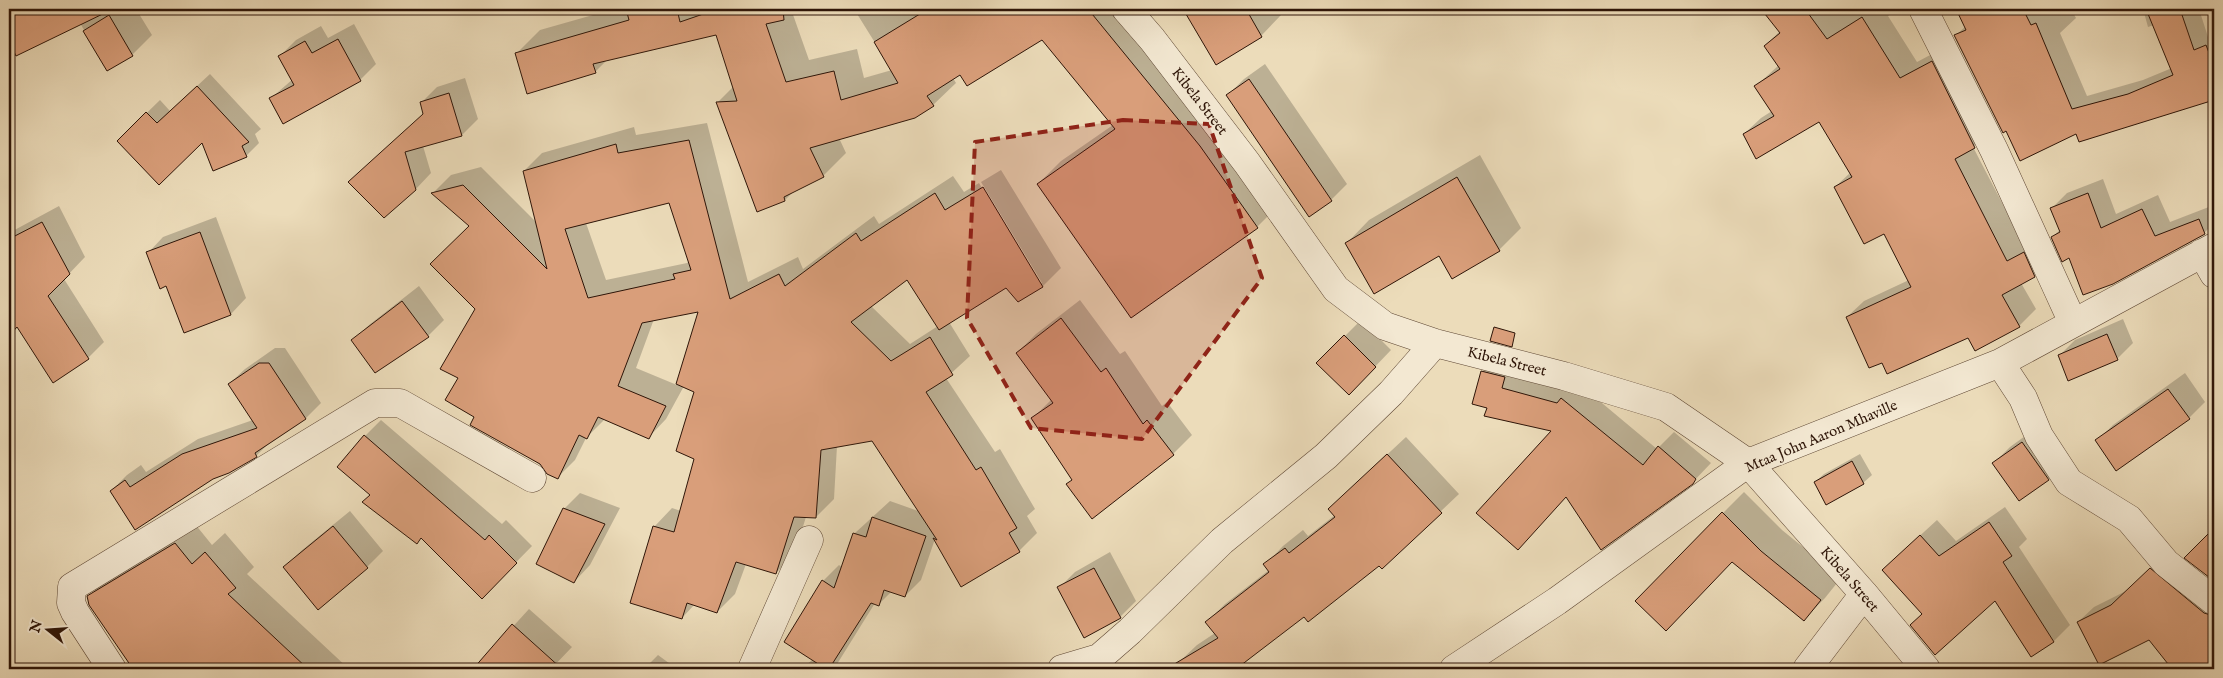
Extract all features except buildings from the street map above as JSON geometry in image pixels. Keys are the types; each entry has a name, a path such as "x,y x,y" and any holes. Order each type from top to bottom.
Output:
{"street":[{"name":"Kibela Street","path":"1126,9 1152,39 1247,163 1336,289 1385,326 1435,343 1564,376 1666,407 1748,463 1864,594 1926,669"},
{"path":"1923,9 1994,150 2073,323"},
{"name":"Mtaa John Aaron Mhaville","path":"1454,669 1480,662 1556,601 1748,463 2000,363 2073,323 2210,258"},
{"path":"1062,669 1100,658 1222,541 1326,456 1391,393 1435,343"},
{"path":"2000,363 2023,398 2039,436 2069,482 2129,519 2166,563 2214,601"},
{"path":"112,669 75,612 71,603 72,587 375,403 400,403 532,478"},
{"path":"752,669 809,540"},
{"path":"1807,669 1864,594"}],"highlighted area":[{"path":"1123,120 1209,124 1262,278 1142,439 1031,428 967,318 975,142"}]}
